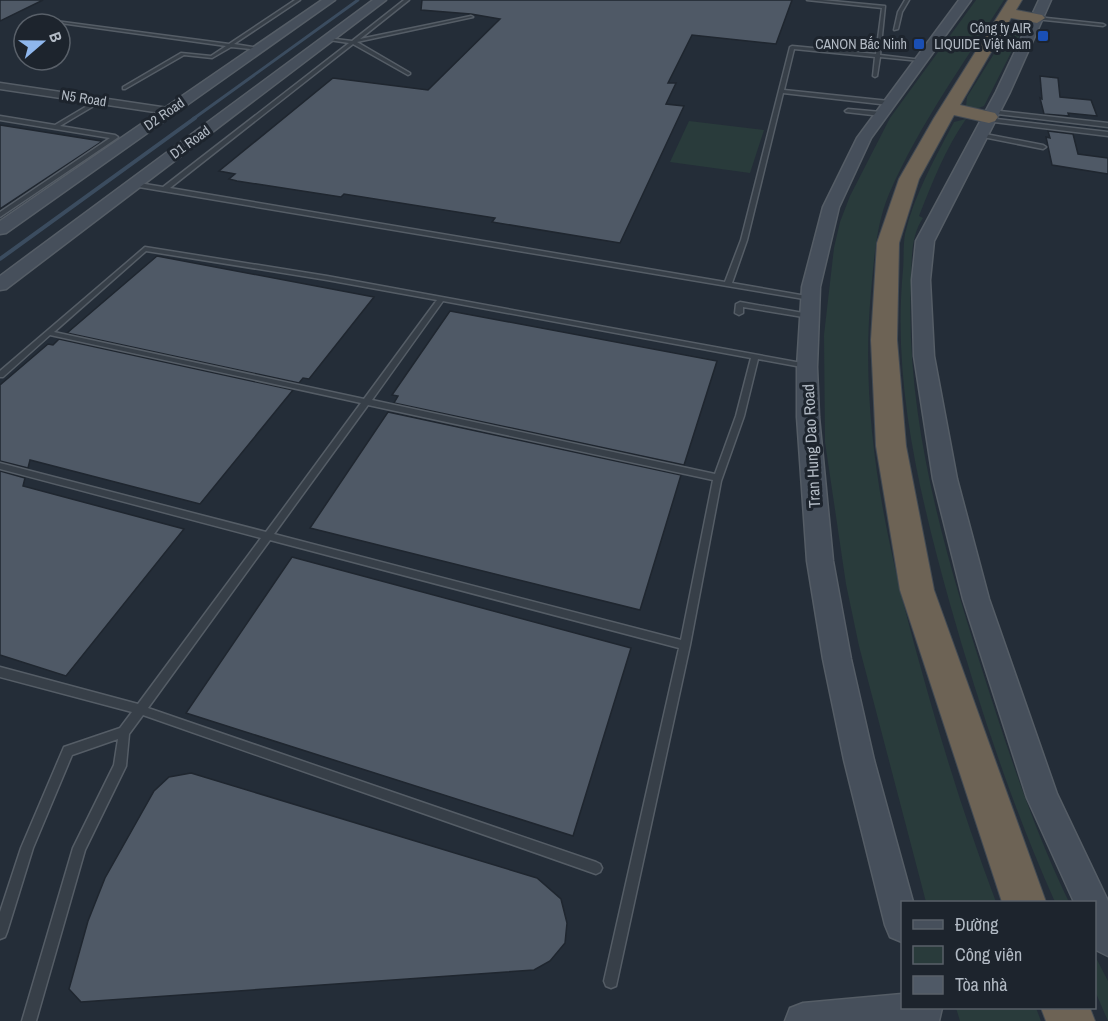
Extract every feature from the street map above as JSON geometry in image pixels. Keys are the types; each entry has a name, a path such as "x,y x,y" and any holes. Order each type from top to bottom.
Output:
{"highway":[{"path":"1023,901 917,590 891,446 884,340 888,243 914,168 949,108 1026,8"},
{"path":"949,108 987,121"}],"main road":[{"name":"D2 Road","path":"0,229 329,0"},
{"name":"D1 Road","path":"0,285 380,0"},
{"name":"Tran Hung Dao Road","path":"901,918 859,760 837,659 820,561 811,465 807,367 811,287 831,207 864,138 965,0"},
{"path":"1026,8 987,121 925,241 921,280 924,356 945,479 976,599 1043,798 1090,901"},
{"path":"1096,911 1108,939"},
{"path":"802,1021 926,1013"}],"street":[{"name":"N5 Road","path":"0,86 168,111"}],"lane":[{"path":"125,88 183,54 212,57 298,0"},
{"path":"165,189 407,0"},
{"path":"809,0 884,7 875,76"},
{"path":"896,29 906,0"},
{"path":"1026,8 1103,25"},
{"path":"329,39 353,42 471,17"},
{"path":"72,24 259,48"},
{"path":"353,42 408,74"},
{"path":"728,284 744,240 792,47 918,63"},
{"path":"781,91 885,108"},
{"path":"57,126 99,100"},
{"path":"848,111 885,108"},
{"path":"0,118 115,137 0,215"},
{"path":"987,121 1108,125"},
{"path":"987,121 1108,134"},
{"path":"987,121 1043,147"},
{"path":"133,184 728,284 810,307"},
{"path":"0,375 145,249 807,367"},
{"path":"29,1021 80,848 120,766 124,732 441,300"},
{"path":"738,313 740,304 810,307"},
{"path":"49,333 718,478"},
{"path":"611,981 685,645 718,478 740,416 755,357"},
{"path":"0,466 685,645"},
{"path":"0,672 141,710 596,868"},
{"path":"0,932 27,848 68,751 124,732"}],"green space":[{"path":"976,0 1004,0 928,119 889,194 876,242 868,340 872,434 878,481 896,574 946,755 996,901 926,901 859,646 846,584 825,442 824,335 834,248 840,222 850,196 890,118"},
{"path":"1017,20 1026,23 984,106 976,109 966,106 967,97"},
{"path":"966,119 945,154 934,179 919,216 923,218 912,250 911,335 914,386 921,436 943,536 986,682 1034,821 1069,901 1055,901 1039,866 985,718 928,522 911,439 901,355 905,234 919,191 954,122"},
{"path":"689,121 764,130 750,173 670,162"},
{"path":"1096,958 1108,981 1108,1021 1096,993"},
{"path":"956,1009 1036,1009 1041,1021 960,1021"}],"building":[{"path":"0,0 43,0 18,12 12,12 12,15 0,21"},
{"path":"422,0 792,0 776,44 692,35 668,83 676,83 666,104 684,106 620,243 492,222 495,218 344,194 341,197 237,181 229,179 235,174 219,171 333,78 428,90 500,19 421,10"},
{"path":"1040,76 1058,78 1060,97 1091,100 1097,116 1068,113 1069,116 1044,114 1040,98 1042,99"},
{"path":"0,125 101,141 101,142 0,209"},
{"path":"1048,131 1073,134 1078,154 1108,158 1108,174 1052,165 1046,137 1050,138"},
{"path":"157,256 374,297 309,379 303,378 299,383 67,333"},
{"path":"450,311 717,361 684,465 394,403 398,396 392,395"},
{"path":"59,339 293,390 200,504 30,460 28,468 0,461 0,385 48,344 53,345"},
{"path":"388,412 681,475 640,610 310,528"},
{"path":"0,471 25,478 23,486 184,529 66,676 0,655"},
{"path":"292,557 631,648 573,836 186,713"},
{"path":"191,773 537,878 561,899 567,923 565,943 550,961 534,970 81,1002 69,989 88,921 105,878 154,791 169,777"}],"waterway":[{"path":"193,119 358,0"},
{"path":"0,259 195,118"}],"place":[{"name":"Công ty AIR LIQUIDE Việt Nam","path":"1043,36"},
{"name":"CANON Bắc Ninh","path":"919,44"}]}
